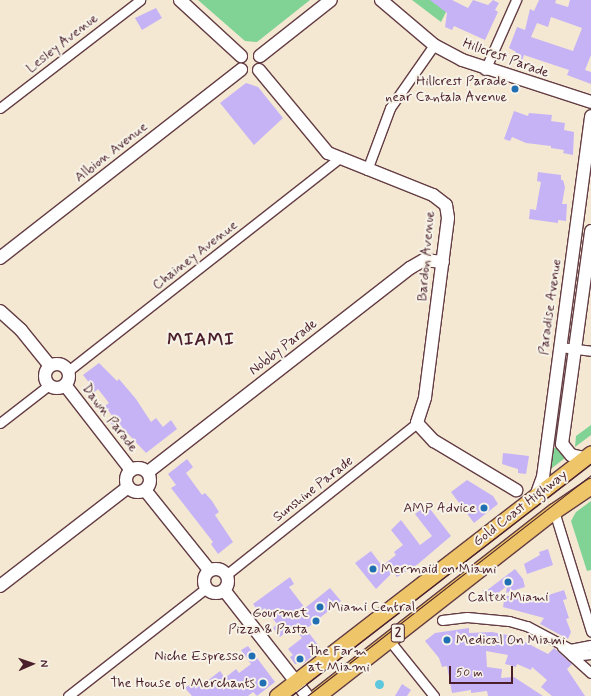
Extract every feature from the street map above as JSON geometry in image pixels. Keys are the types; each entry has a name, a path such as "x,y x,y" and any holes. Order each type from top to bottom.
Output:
{"highway":[{"name":"Gold Coast Highway","path":"277,696 533,500 587,456"},
{"name":"Gold Coast Highway","path":"317,696 554,511 591,486"}],"street":[{"name":"Lesley Avenue","path":"0,108 140,0"},
{"path":"180,0 241,56"},
{"path":"260,56 331,0"},
{"name":"Hillcrest Parade","path":"381,0 434,45 486,70 591,102"},
{"path":"486,70 516,0"},
{"path":"367,170 390,108 434,45"},
{"path":"249,53 260,56 263,64 259,70 250,73 241,70 238,62 241,56 249,53"},
{"name":"Albion Avenue","path":"0,258 241,70"},
{"name":"Bardon Avenue","path":"259,70 326,152 338,159 433,195 446,205 448,218 425,398 417,423"},
{"name":"Paradise Avenue","path":"533,500 541,487 591,116"},
{"name":"Chainey Avenue","path":"68,371 338,159"},
{"path":"562,444 591,231"},
{"name":"Nobby Parade","path":"148,472 410,268 424,260 443,262"},
{"path":"0,311 21,330 50,366"},
{"path":"560,346 591,351"},
{"path":"59,364 68,371 68,380 65,385 59,388 49,385 45,374 50,366 59,364"},
{"path":"0,423 49,385"},
{"name":"Dawn Parade","path":"65,385 131,470"},
{"path":"417,423 434,441 516,490"},
{"name":"Sunshine Parade","path":"226,575 417,423"},
{"path":"547,443 562,444 571,455 587,456"},
{"path":"140,468 148,472 150,479 146,490 135,491 128,487 126,478 131,470 140,468"},
{"path":"0,586 128,487"},
{"path":"146,490 209,570"},
{"path":"554,511 591,631"},
{"path":"206,588 218,593 224,590 227,585 226,575 217,569 209,570"},
{"path":"206,588 204,579 209,570"},
{"path":"68,696 206,588"},
{"path":"224,590 307,696"},
{"path":"442,620 467,617 509,621 527,626 560,644 574,649 591,645"},
{"path":"389,640 434,696"},
{"path":"560,644 591,673"},
{"path":"572,656 591,654"}],"green space":[{"path":"198,0 310,0 257,42 245,41"},
{"path":"412,0 452,0 441,22"},
{"path":"591,425 591,435 575,447 576,436"},
{"path":"549,448 558,448 565,458 547,472"},
{"path":"591,501 591,570 587,571 571,521 576,512"}],"water":[{"path":"377,680 381,680 383,684 381,688 377,688 375,686 375,682"}],"building":[{"path":"430,0 452,0 468,8 473,0 488,5 493,0 499,3 495,10 498,12 485,40 454,26 452,30 445,27 447,13"},
{"path":"539,0 556,0 555,3 568,7 570,0 591,0 591,55 585,70 591,72 591,84 567,75 569,70 524,55 522,61 514,58 516,52 509,48 517,27 525,30 530,9 534,11","holes":["551,17 582,28 573,51 531,37 537,23 548,27"]},
{"path":"156,8 162,18 142,30 135,18"},
{"path":"246,83 258,87 283,118 254,145 220,103"},
{"path":"514,111 528,116 529,113 552,115 551,121 565,123 564,130 574,132 573,155 563,153 564,150 551,148 551,146 526,143 512,137 510,141 504,139"},
{"path":"538,172 561,175 561,180 563,180 565,187 562,204 567,204 566,221 558,220 558,223 529,219 530,209 536,210 541,182 537,181"},
{"path":"99,363 117,381 119,379 136,399 151,422 156,418 163,427 171,420 177,429 146,453 118,423 113,427 109,420 113,417 105,406 109,403 98,389 90,396 85,390 91,385 83,375"},
{"path":"503,453 529,456 526,474 518,473 518,469 502,464"},
{"path":"187,459 193,467 186,473 202,495 205,493 212,501 219,512 215,515 233,542 218,554 211,544 213,542 171,488 176,485 168,474"},
{"path":"467,480 493,496 498,504 474,523 451,492"},
{"path":"427,505 451,536 418,564 397,577 393,572 376,589 355,563 371,551 382,566 396,555 394,552 403,545 391,530 401,520 420,545 432,536 415,514"},
{"path":"548,549 553,565 527,574 524,564 540,555 539,552"},
{"path":"515,569 523,579 525,587 506,593 507,586 489,600 482,590 486,591"},
{"path":"290,577 294,584 289,587 305,608 330,588 341,601 306,629 321,649 303,664 295,664 290,657 293,655 288,649 302,638 293,626 280,637 273,628 277,624 265,608 259,612 253,604"},
{"path":"564,590 567,599 563,600 569,618 566,619 571,632 568,639 540,624 544,618 503,607 505,595 530,601"},
{"path":"469,628 469,633 492,632 523,638 523,641 548,654 554,648 572,664 567,669 585,696 552,696 541,687 547,680 532,667 531,670 517,664 516,667 505,664 508,655 486,651 487,667 502,669 501,678 514,677 543,696 488,696 487,691 471,693 471,690 452,693 447,666 442,667 439,658 425,641 435,633"},
{"path":"248,646 275,682 257,696 253,692 248,696 192,696 185,688 197,679 202,685 220,671 225,678 236,669 239,673 251,664 241,650"},
{"path":"402,684 411,690 407,696 395,696"}],"tram line":[{"path":"291,696 591,463"},
{"path":"307,696 591,475"}],"place":[{"name":"Hillcrest Parade near Cantala Avenue","path":"515,89"},
{"name":"AMP Advice","path":"484,508"},
{"name":"Mermaid on Miami","path":"373,569"},
{"name":"Caltex Miami","path":"508,582"},
{"name":"Miami Central","path":"320,607"},
{"name":"Gourmet Pizza & Pasta","path":"316,621"},
{"name":"Medical On Miami","path":"447,640"},
{"name":"Niche Espresso","path":"252,656"},
{"name":"The Farm at Miami","path":"300,659"},
{"name":"The House of Merchants","path":"263,683"}],"district":[{"name":"MIAMI","path":"201,340"}]}
